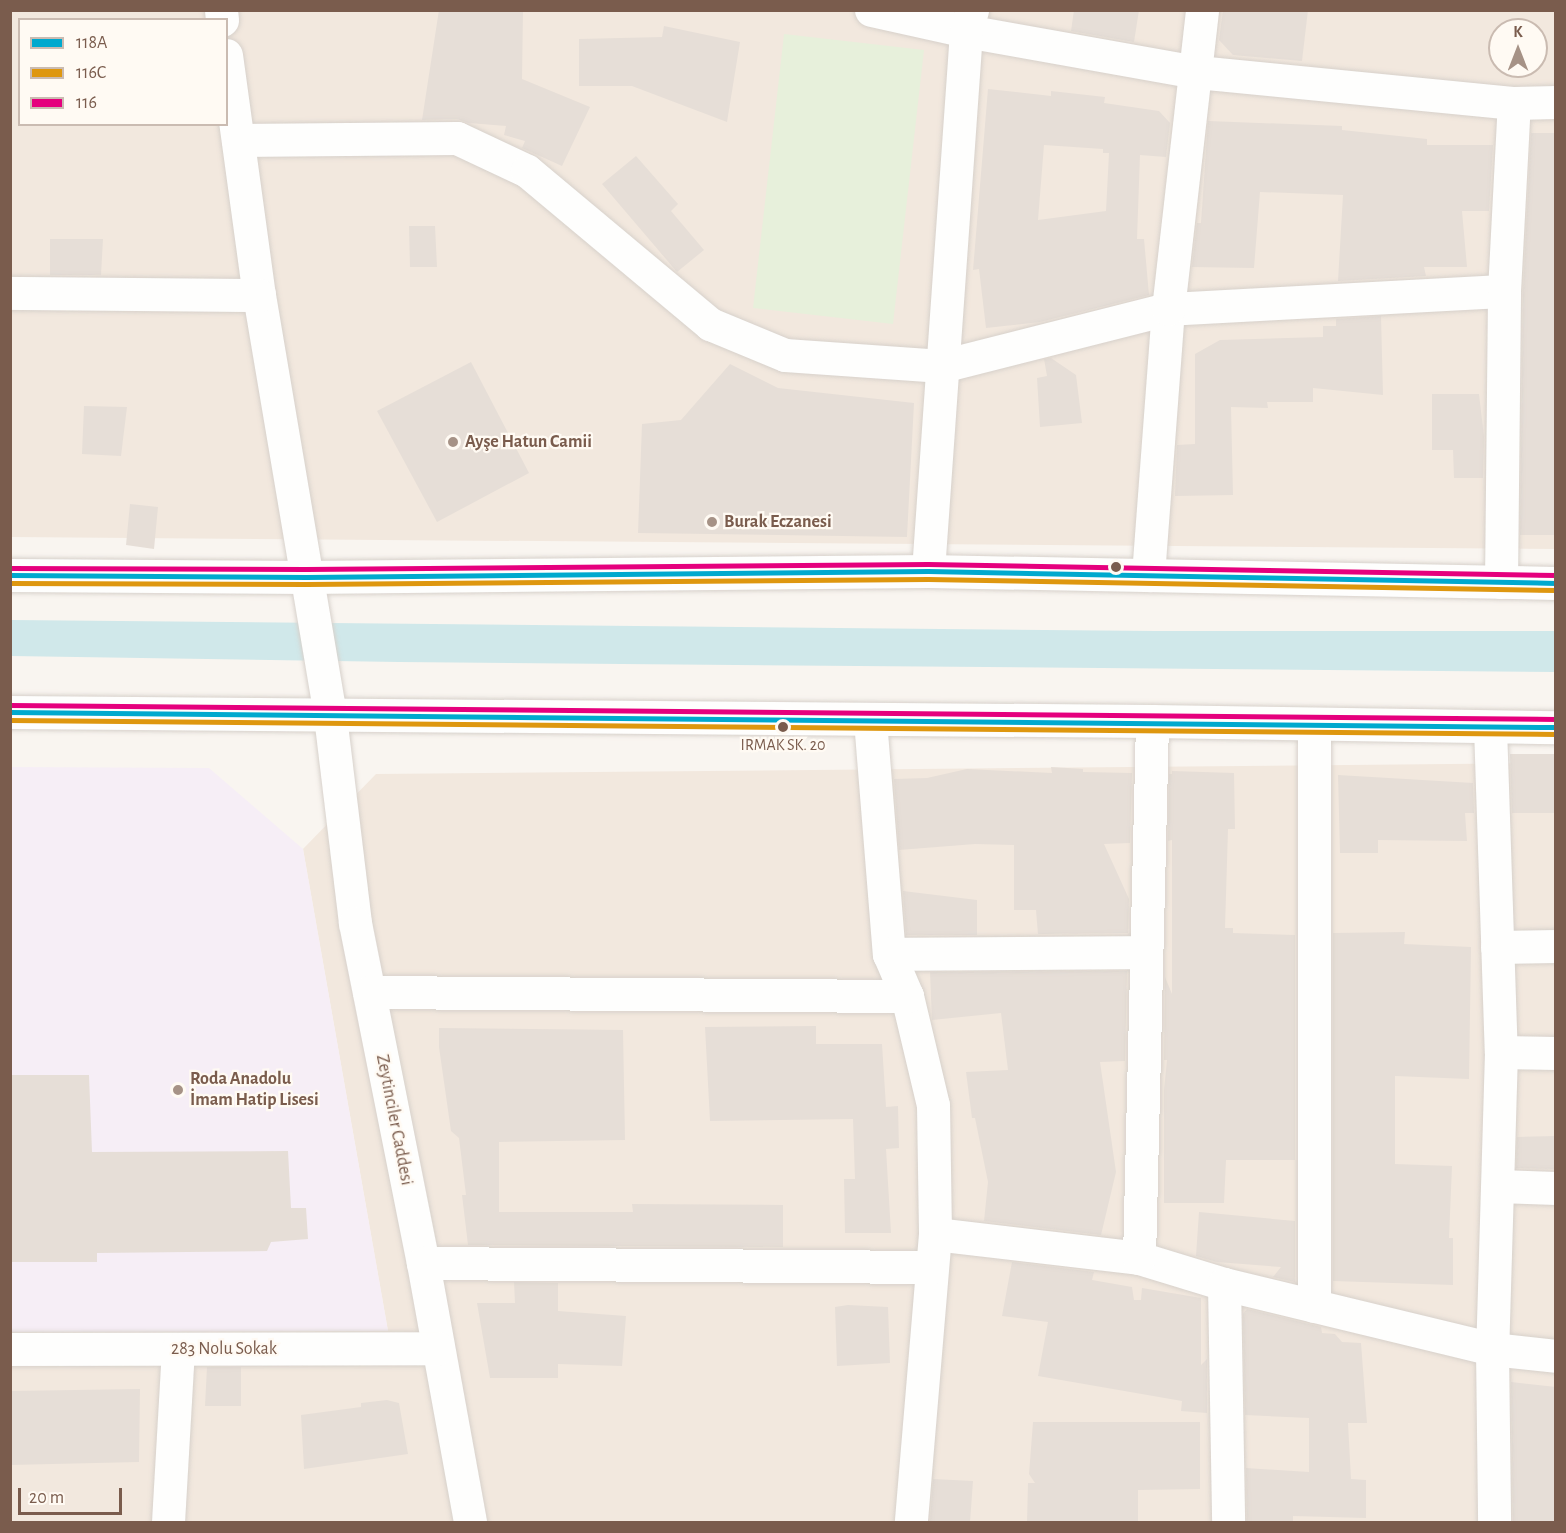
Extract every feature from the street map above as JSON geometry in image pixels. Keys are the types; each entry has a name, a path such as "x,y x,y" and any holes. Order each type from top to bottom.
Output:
{"street":[{"path":"871,10 969,21 1197,72 1514,104 1556,102"},
{"path":"1148,575 1168,309 1197,72 1202,10"},
{"path":"928,571 969,21"},
{"name":"Zeytinciler Caddesi","path":"228,69 259,295 330,716 355,923 423,1263 470,1522"},
{"path":"1501,582 1504,291 1514,104"},
{"path":"238,141 457,138 527,171 710,324 785,355 942,366 1168,309 1504,291"},
{"path":"10,292 259,295"},
{"path":"10,575 306,577 928,571 1556,583"},
{"path":"10,712 1152,721 1556,727"},
{"path":"870,720 889,954 907,996 933,1105 935,1234 911,1522"},
{"path":"1139,1258 1152,721"},
{"path":"1314,724 1314,1306"},
{"path":"1490,727 1502,1052 1492,1349 1494,1522"},
{"path":"1497,947 1556,946"},
{"path":"889,954 1146,952"},
{"path":"369,992 907,996"},
{"path":"1502,1052 1556,1053"},
{"path":"1498,1186 1556,1188"},
{"path":"935,1234 1139,1258 1224,1284 1492,1349 1556,1356"},
{"path":"423,1263 932,1267"},
{"path":"1224,1284 1228,1522"},
{"name":"283 Nolu Sokak","path":"10,1349 438,1348"},
{"path":"168,1522 178,1349"}],"shaded area":[{"path":"11,11 1555,11 1555,549 11,537"},
{"path":"1555,763 1555,1522 11,1522 10,1332 388,1331 303,849 376,774"},
{"name":"Roda Anadolu İmam Hatip Lisesi","path":"10,767 209,768 303,849 388,1331 11,1332"}],"green space":[{"path":"784,34 924,50 893,324 753,308"}],"water":[{"path":"11,620 1156,631 1556,631 1555,672 399,662 11,656"}],"building":[{"path":"439,10 523,10 522,79 590,107 562,166 522,148 525,141 504,135 506,126 469,123 457,119 422,120"},
{"path":"1074,10 1139,10 1134,42 1071,31"},
{"path":"1223,10 1308,10 1302,61 1233,55 1219,40"},
{"path":"664,26 740,42 727,122 632,86 579,86 579,39 662,37"},
{"path":"988,89 1051,96 1051,91 1105,97 1104,103 1159,111 1170,123 1166,157 1140,155 1137,239 1144,239 1149,295 1040,322 986,328 979,269 973,270","holes":["1044,145 1103,149 1103,153 1109,153 1106,211 1038,220"]},
{"path":"1208,121 1342,126 1342,130 1427,139 1427,145 1493,145 1489,211 1462,211 1467,267 1424,267 1426,276 1338,281 1343,195 1260,192 1254,268 1192,267 1197,223 1201,223"},
{"path":"1531,133 1556,133 1556,535 1520,535 1523,292"},
{"path":"636,156 678,204 671,211 704,250 677,272 602,184"},
{"path":"409,226 435,226 437,267 410,267"},
{"path":"50,239 103,239 101,275 50,275"},
{"path":"1381,316 1383,395 1313,388 1313,402 1267,402 1268,408 1231,407 1233,495 1175,496 1177,445 1195,444 1195,354 1220,340 1323,337 1323,326 1336,326 1336,319"},
{"path":"1051,358 1076,375 1082,423 1040,427 1037,378 1047,376 1044,359"},
{"name":"Ayşe Hatun Camii","path":"471,362 529,473 437,522 377,411"},
{"path":"730,364 778,388 914,403 907,537 638,533 642,424 681,420"},
{"path":"1432,394 1479,394 1484,437 1483,478 1454,478 1453,450 1432,450"},
{"path":"84,406 127,407 121,456 82,454"},
{"path":"130,504 158,507 154,549 126,545"},
{"path":"1510,754 1556,754 1556,813 1512,813"},
{"path":"1051,767 1083,769 1083,772 1132,773 1130,843 1104,844 1129,899 1128,933 1038,934 1036,910 1014,910 1014,845 975,844 899,850 894,779 927,778 967,769 1052,773"},
{"path":"1172,771 1234,773 1235,829 1228,829 1225,928 1233,928 1233,933 1295,935 1295,1160 1226,1160 1224,1203 1164,1203 1164,1090 1167,1060 1164,1060 1165,977 1172,994 1172,840 1168,841 1169,774 1172,774"},
{"path":"1338,775 1473,783 1474,813 1465,813 1467,841 1378,840 1378,853 1340,853"},
{"path":"903,891 977,900 977,935 906,935"},
{"path":"1405,932 1404,944 1471,947 1469,1079 1395,1076 1395,1164 1452,1166 1449,1238 1453,1238 1453,1285 1333,1281 1333,933"},
{"path":"1127,971 1125,1061 1100,1062 1116,1172 1101,1235 984,1221 988,1182 975,1118 972,1118 966,1072 1008,1070 1001,1013 932,1020 930,972"},
{"path":"816,1026 816,1044 882,1044 886,1107 898,1106 899,1148 886,1149 891,1233 845,1233 844,1179 855,1179 853,1119 710,1121 705,1027"},
{"path":"439,1028 623,1030 625,1140 499,1142 499,1212 633,1212 632,1204 783,1205 783,1247 468,1245 462,1195 466,1195 459,1138 451,1131 439,1047"},
{"path":"10,1075 89,1075 92,1152 288,1151 291,1208 306,1208 308,1239 271,1242 267,1251 97,1253 97,1262 10,1262"},
{"path":"1556,1136 1556,1169 1516,1168 1517,1137"},
{"path":"1199,1212 1295,1221 1295,1282 1273,1277 1281,1267 1217,1262 1196,1256"},
{"path":"1012,1262 1094,1272 1092,1280 1132,1287 1134,1300 1141,1300 1142,1288 1201,1298 1201,1365 1207,1359 1207,1413 1181,1411 1182,1401 1038,1376 1048,1322 1002,1316"},
{"path":"514,1282 558,1283 558,1311 626,1316 622,1366 558,1364 558,1378 490,1378 477,1303 515,1303"},
{"path":"848,1305 888,1307 890,1363 837,1366 835,1307"},
{"path":"1247,1309 1321,1327 1322,1333 1335,1334 1342,1342 1361,1343 1367,1423 1348,1423 1351,1479 1366,1480 1366,1518 1293,1516 1293,1522 1247,1522 1246,1468 1309,1472 1309,1418 1245,1415 1243,1314"},
{"path":"207,1367 241,1367 241,1406 205,1406"},
{"path":"1511,1382 1556,1387 1556,1522 1513,1522"},
{"path":"140,1389 139,1462 10,1465 10,1391"},
{"path":"387,1400 399,1403 408,1454 304,1469 301,1415 361,1407 361,1403"},
{"path":"1033,1422 1200,1422 1200,1489 1138,1490 1138,1522 1027,1522 1028,1483 1035,1483 1029,1474"},
{"path":"933,1479 973,1481 970,1522 930,1522"}],"transit line":[{"name":"116","path":"10,568 306,569 928,564 1556,575"},
{"name":"118A","path":"10,575 306,577 928,571 1556,583"},
{"name":"116C","path":"10,583 306,584 928,579 1556,590"},
{"name":"116","path":"10,705 1556,719"},
{"name":"118A","path":"10,712 1556,727"},
{"name":"116C","path":"10,720 1556,734"}],"place":[{"name":"Ayşe Hatun Camii","path":"453,442"},
{"name":"Burak Eczanesi","path":"712,522"},
{"name":"IRMAK SK. 20","path":"783,727"},
{"name":"Roda Anadolu İmam Hatip Lisesi","path":"178,1090"}]}
